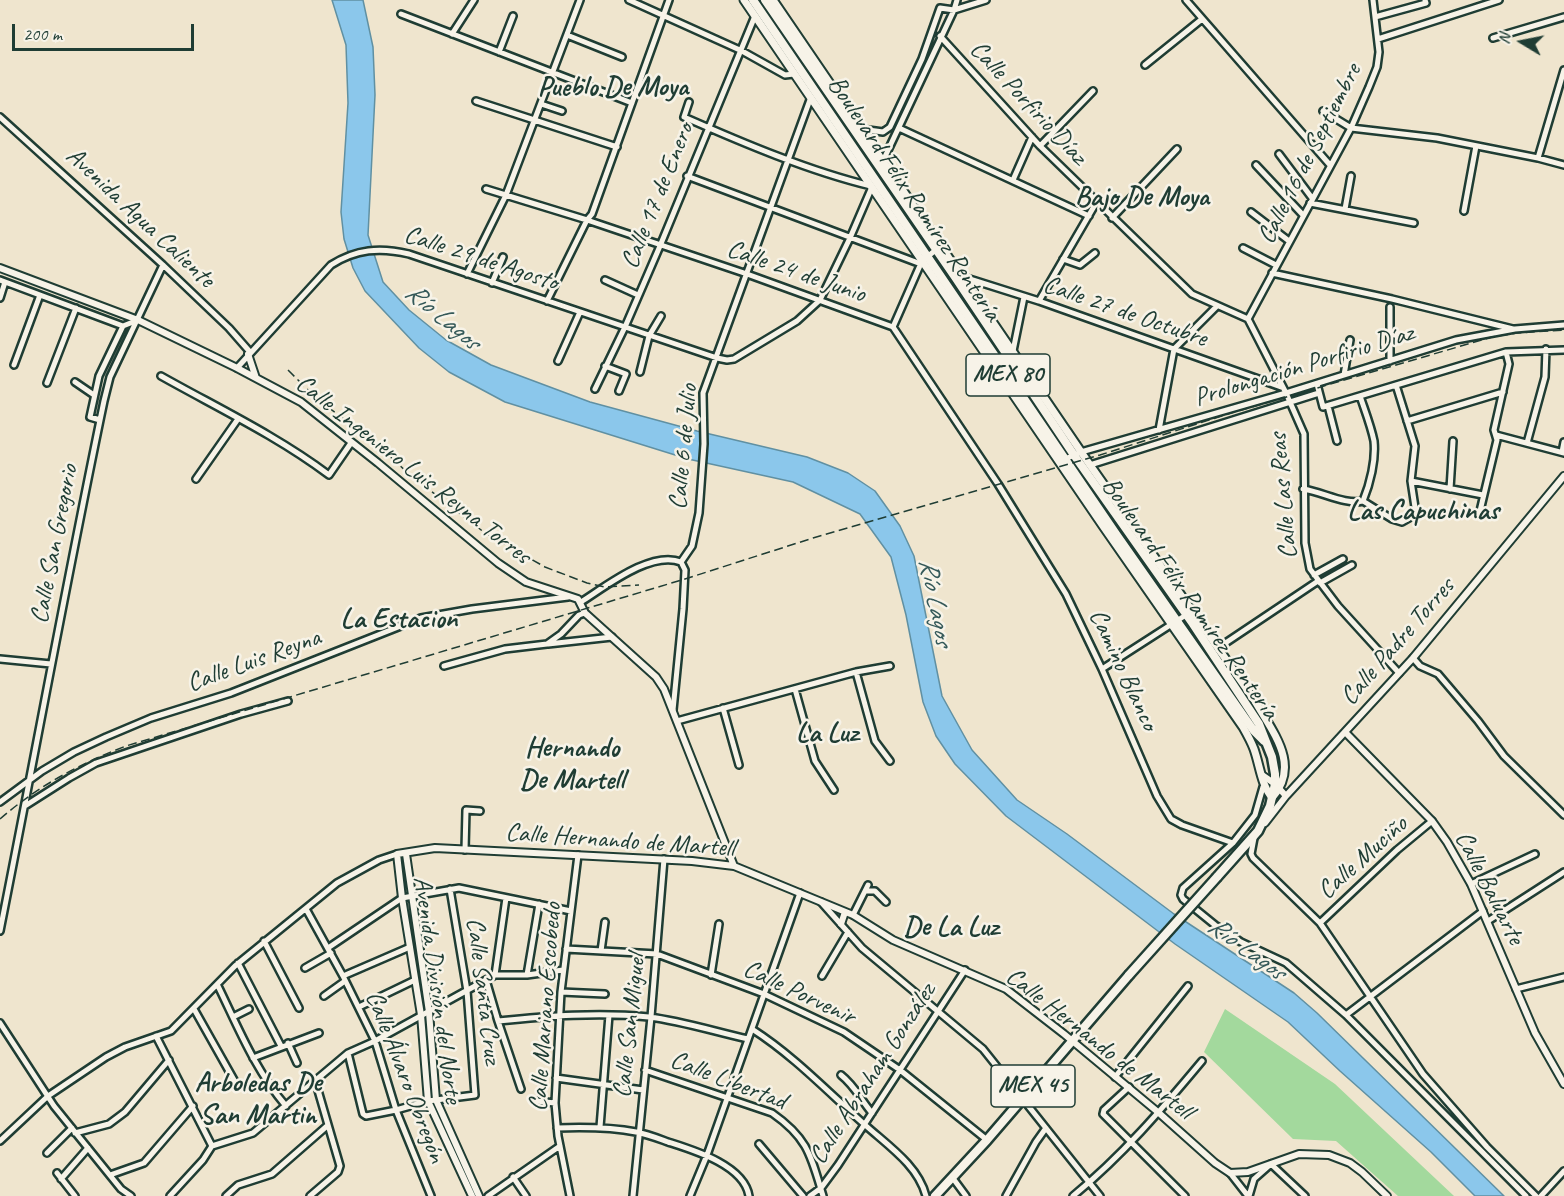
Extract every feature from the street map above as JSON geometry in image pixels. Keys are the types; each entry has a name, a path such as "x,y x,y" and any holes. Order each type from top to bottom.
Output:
{"highway":[{"name":"Boulevard Félix Ramírez Rentería","path":"753,0 924,260 1039,420 1070,457 1259,724 1272,757 1278,786 1257,833"},
{"name":"Boulevard Félix Ramírez Rentería","path":"765,0 959,277 1116,534 1182,617 1230,696 1254,731 1268,746"},
{"path":"1027,414 1039,420"},
{"path":"1103,526 1116,534"},
{"path":"1218,691 1230,696"},
{"name":"MEX 45","path":"935,1196 1257,833"}],"main road":[{"path":"744,0 924,260 1027,414 1070,457 1090,465 1182,617 1218,691 1243,727 1253,746 1262,775 1263,787 1272,798"},
{"path":"773,0 861,129 882,164"},
{"path":"959,277 1013,351 1070,457 1103,526 1182,617 1218,648 1250,694 1279,741 1285,775 1278,786"}],"street":[{"path":"452,34 474,0"},
{"path":"467,274 506,195 580,0"},
{"path":"629,0 742,51 785,75 794,74"},
{"path":"547,301 592,214 669,0"},
{"path":"882,164 957,0"},
{"path":"861,129 883,132 890,127 922,59 940,8 954,10 986,0"},
{"path":"1186,0 1330,165"},
{"name":"Calle 16 de Septiembre","path":"1248,319 1351,128 1377,67 1380,52 1373,0"},
{"path":"1378,39 1499,0"},
{"path":"1375,16 1425,1"},
{"path":"400,14 632,103"},
{"path":"499,52 513,16"},
{"name":"Calle 17 de Enero","path":"594,389 660,246 707,127 742,51 755,16"},
{"path":"1493,38 1564,17"},
{"path":"1145,65 1202,19"},
{"path":"567,35 622,57"},
{"name":"Calle Porfirio Díaz","path":"940,36 1040,146 1192,294 1248,319"},
{"path":"922,59 928,63"},
{"path":"1538,158 1564,70"},
{"path":"1040,146 1093,91"},
{"name":"Calle 6 de Julio","path":"681,562 692,546 699,513 703,393 811,98"},
{"path":"476,101 617,147"},
{"path":"689,102 684,117 788,159 872,187 820,300 797,321 734,359 717,358"},
{"path":"542,104 562,111"},
{"path":"1323,111 1351,128 1437,138 1564,165"},
{"name":"Avenida Agua Caliente","path":"0,117 163,265 229,328 249,353"},
{"path":"899,128 1089,216"},
{"path":"1013,180 1032,137"},
{"path":"1464,211 1476,146"},
{"path":"1112,218 1177,149"},
{"path":"1279,154 1311,200 1414,223"},
{"path":"1256,165 1303,215"},
{"path":"687,176 850,238 924,260"},
{"path":"1345,209 1351,176"},
{"name":"Calle 24 de Junio","path":"486,189 747,274 894,327"},
{"path":"1039,301 1096,203"},
{"path":"1251,212 1289,242"},
{"path":"894,327 924,260 939,248"},
{"path":"1243,248 1276,265"},
{"name":"Calle 29 de Agosto","path":"237,368 331,265 344,256 379,249 409,254 717,358"},
{"path":"1062,259 1079,265 1095,253"},
{"path":"492,283 503,257"},
{"name":"Calle San Gregorio","path":"0,931 51,664 110,377 163,265"},
{"name":"Calle Ingeniero Luis Reyna Torres","path":"0,268 138,320 301,402 498,563 526,582 573,596 581,603 585,613 656,677 664,689 734,866"},
{"path":"1272,273 1515,329"},
{"name":"Calle 27 de Octubre","path":"959,277 1039,301 1281,387"},
{"path":"605,280 638,295"},
{"path":"0,298 3,281 123,326"},
{"path":"14,365 40,295"},
{"path":"1013,351 1024,297"},
{"path":"1159,430 1174,349 1217,306"},
{"path":"1390,307 1390,361"},
{"path":"47,383 76,308"},
{"path":"558,361 580,312"},
{"path":"640,372 649,336 661,316"},
{"path":"1248,319 1286,393"},
{"path":"100,420 90,417 99,376 123,326 138,320"},
{"name":"Prolongación Porfirio Díaz","path":"1070,457 1456,340 1515,329 1564,325"},
{"name":"Camino Blanco","path":"894,327 998,484 1066,594 1102,669 1157,796 1171,819 1233,843"},
{"path":"1344,375 1350,339"},
{"path":"1527,443 1545,377 1546,349"},
{"path":"1325,407 1506,352 1564,350"},
{"path":"1480,510 1497,440 1494,430 1509,364 1506,352"},
{"path":"249,353 256,379"},
{"path":"605,366 626,374 619,391"},
{"path":"161,376 301,455 328,475 351,443"},
{"path":"75,382 94,395"},
{"path":"1317,384 1336,441"},
{"path":"1304,489 1352,503 1364,501 1392,519 1402,522 1416,514 1411,481 1415,446 1396,385"},
{"path":"1407,421 1503,392"},
{"name":"Calle Las Reas","path":"1286,393 1304,434 1305,554 1310,569 1338,606 1399,673"},
{"name":"Prolongación Porfirio Díaz","path":"1090,465 1319,393"},
{"path":"1360,396 1374,440 1374,454 1364,501"},
{"path":"196,479 238,419"},
{"path":"1496,435 1563,452 1564,442"},
{"path":"1450,489 1453,441"},
{"name":"Calle Padre Torres","path":"1257,833 1286,796 1413,658 1564,476"},
{"path":"1411,481 1483,495"},
{"path":"1314,575 1343,559"},
{"path":"581,603 633,571 655,561 681,562 685,570 683,609 673,710"},
{"path":"1218,648 1319,582 1353,565"},
{"name":"Calle Luis Reyna","path":"0,802 42,771 106,737 151,718 231,693 421,618 573,596"},
{"path":"546,644 585,613"},
{"path":"1102,669 1182,617"},
{"path":"444,666 505,649 612,637"},
{"path":"0,658 51,664"},
{"path":"1413,658 1424,668 1438,674 1504,756 1564,815"},
{"path":"677,721 856,672 890,666"},
{"path":"856,672 875,741 890,761"},
{"path":"795,689 815,761 834,790"},
{"path":"25,806 96,763 241,714 288,701"},
{"path":"723,708 739,765"},
{"name":"Calle Baluarte","path":"1346,732 1432,822 1447,842 1483,910 1535,1033 1564,1084"},
{"path":"1262,775 1278,786 1286,796"},
{"path":"1263,787 1255,815 1233,843 1183,888 1181,895 1183,899 1240,942 1286,963 1346,1015 1526,1196"},
{"path":"465,850 466,810 480,812"},
{"name":"Calle Muciño","path":"1320,923 1396,850 1432,822"},
{"path":"1257,833 1252,848 1253,858 1320,923 1423,1074 1487,1147 1536,1196"},
{"name":"Calle Hernando de Martell","path":"0,1141 48,1096 106,1056 171,1031 218,986 238,963 337,883 379,860 397,854 435,848 664,859 734,866 820,901 853,915 893,940 1006,989 1129,1087 1215,1163 1230,1173"},
{"name":"Avenida División del Norte","path":"397,854 402,898 422,1015 428,1101 472,1196"},
{"name":"Avenida División del Norte","path":"406,854 429,1012 436,1100 479,1196"},
{"path":"1471,884 1534,854"},
{"name":"Calle Mariano Escobedo","path":"570,1196 557,1128 555,1103 561,992 578,855"},
{"name":"Calle San Miguel","path":"633,1196 664,859"},
{"path":"1488,921 1564,872"},
{"path":"305,968 402,898 459,888 571,911"},
{"path":"853,915 867,888 886,902"},
{"name":"Calle Santa Cruz","path":"436,1100 474,1097 476,1092 467,991 450,889"},
{"path":"690,1196 707,1155 800,893"},
{"path":"495,975 506,897"},
{"path":"820,901 862,948 984,1049 1100,1196"},
{"path":"527,975 538,904"},
{"name":"Calle Álvaro Obregón","path":"306,909 359,1006 375,1041 396,1110 431,1196"},
{"path":"1346,1015 1483,910"},
{"path":"841,924 845,912"},
{"path":"601,951 605,922"},
{"path":"711,975 719,924"},
{"path":"822,976 848,932"},
{"path":"264,941 299,1008"},
{"path":"324,996 344,978 410,947"},
{"name":"Calle Porvenir","path":"566,949 657,954 764,994 844,1032 900,1070 987,1140"},
{"path":"238,963 280,1046"},
{"path":"170,1196 203,1160 212,1146 253,1133 348,1053 375,1041 495,975 527,975 564,970"},
{"name":"Calle Abraham González","path":"810,1196 821,1188 838,1165 965,970"},
{"path":"1516,989 1564,977"},
{"path":"359,1006 415,980"},
{"path":"486,980 521,1089"},
{"path":"218,986 253,1058 272,1089 286,1106"},
{"path":"1115,1077 1188,986"},
{"path":"561,992 605,994"},
{"path":"194,1009 234,1080"},
{"path":"233,1017 249,1009"},
{"path":"498,1021 560,1015 651,1017 748,1039"},
{"path":"600,1127 609,1015"},
{"path":"0,1023 74,1131 121,1189 131,1196"},
{"path":"752,1029 775,1044 812,1074 900,1155 923,1184 926,1196"},
{"path":"253,1058 319,1033"},
{"path":"156,1036 212,1146"},
{"path":"288,1043 297,1063"},
{"path":"348,1053 363,1114 370,1117 436,1100"},
{"path":"47,1153 74,1131 109,1124 125,1112 169,1060"},
{"path":"1072,1196 1090,1182 1159,1113 1202,1060"},
{"name":"Calle Libertad","path":"645,1070 772,1113 789,1125 806,1143 823,1196"},
{"path":"841,1074 854,1085 862,1101 872,1113"},
{"path":"556,1078 643,1090"},
{"path":"310,1196 339,1169 315,1080"},
{"path":"1129,1087 1103,1114 1181,1195"},
{"path":"536,1101 555,1103"},
{"path":"110,1175 144,1163 193,1106"},
{"path":"226,1196 238,1185 272,1174 327,1126"},
{"path":"557,1128 600,1127 639,1132 707,1155 741,1179 748,1189 749,1196"},
{"path":"1006,1196 1046,1128"},
{"path":"759,1144 803,1196"},
{"path":"488,1196 560,1146"},
{"path":"61,1179 88,1148"},
{"path":"1230,1173 1248,1172 1299,1154 1329,1155 1350,1163 1387,1196"},
{"path":"1271,1164 1298,1193 1305,1196"},
{"path":"1249,1196 1254,1179 1271,1164"},
{"path":"1542,1196 1564,1171"},
{"path":"57,1173 75,1196"},
{"path":"1230,1173 1249,1196"},
{"path":"513,1177 526,1196"},
{"path":"952,1178 966,1196"},
{"path":"695,1183 697,1196"},
{"path":"118,1196 121,1189"}],"green space":[{"path":"1225,1009 1335,1084 1454,1196 1398,1196 1336,1141 1293,1139 1204,1052"}],"water":[{"path":"332,0 363,0 373,47 375,95 368,235 383,282 409,310 446,340 491,365 590,402 697,431 807,457 848,473 875,491 900,526 914,556 942,696 972,750 1017,800 1067,834 1174,914 1294,993 1504,1196 1475,1196 1431,1152 1288,1022 1175,944 1006,816 955,764 936,736 923,702 906,615 891,557 860,514 793,482 688,459 505,402 449,372 419,348 365,291 353,268 344,239 341,212 348,103 346,45"}],"railway":[{"path":"0,819 29,796 60,777 126,746 685,579 813,538 1100,455 1228,414 1492,337 1564,330"},
{"path":"288,370 317,399 371,439 409,474 485,533 545,567 587,583 605,587 639,585"}],"district":[{"name":"Pueblo De Moya","path":"613,88"},
{"name":"Bajo De Moya","path":"1142,198"},
{"name":"Las Capuchinas","path":"1423,512"},
{"name":"La Estacion","path":"399,620"},
{"name":"La Luz","path":"827,734"},
{"name":"Hernando De Martell","path":"572,765"},
{"name":"De La Luz","path":"951,928"},
{"name":"Arboledas De San Martin","path":"258,1100"}],"water label":[{"name":"Río Lagos","path":"442,317"},
{"name":"Río Lagos","path":"935,602"},
{"name":"Río Lagos","path":"1246,949"}]}
